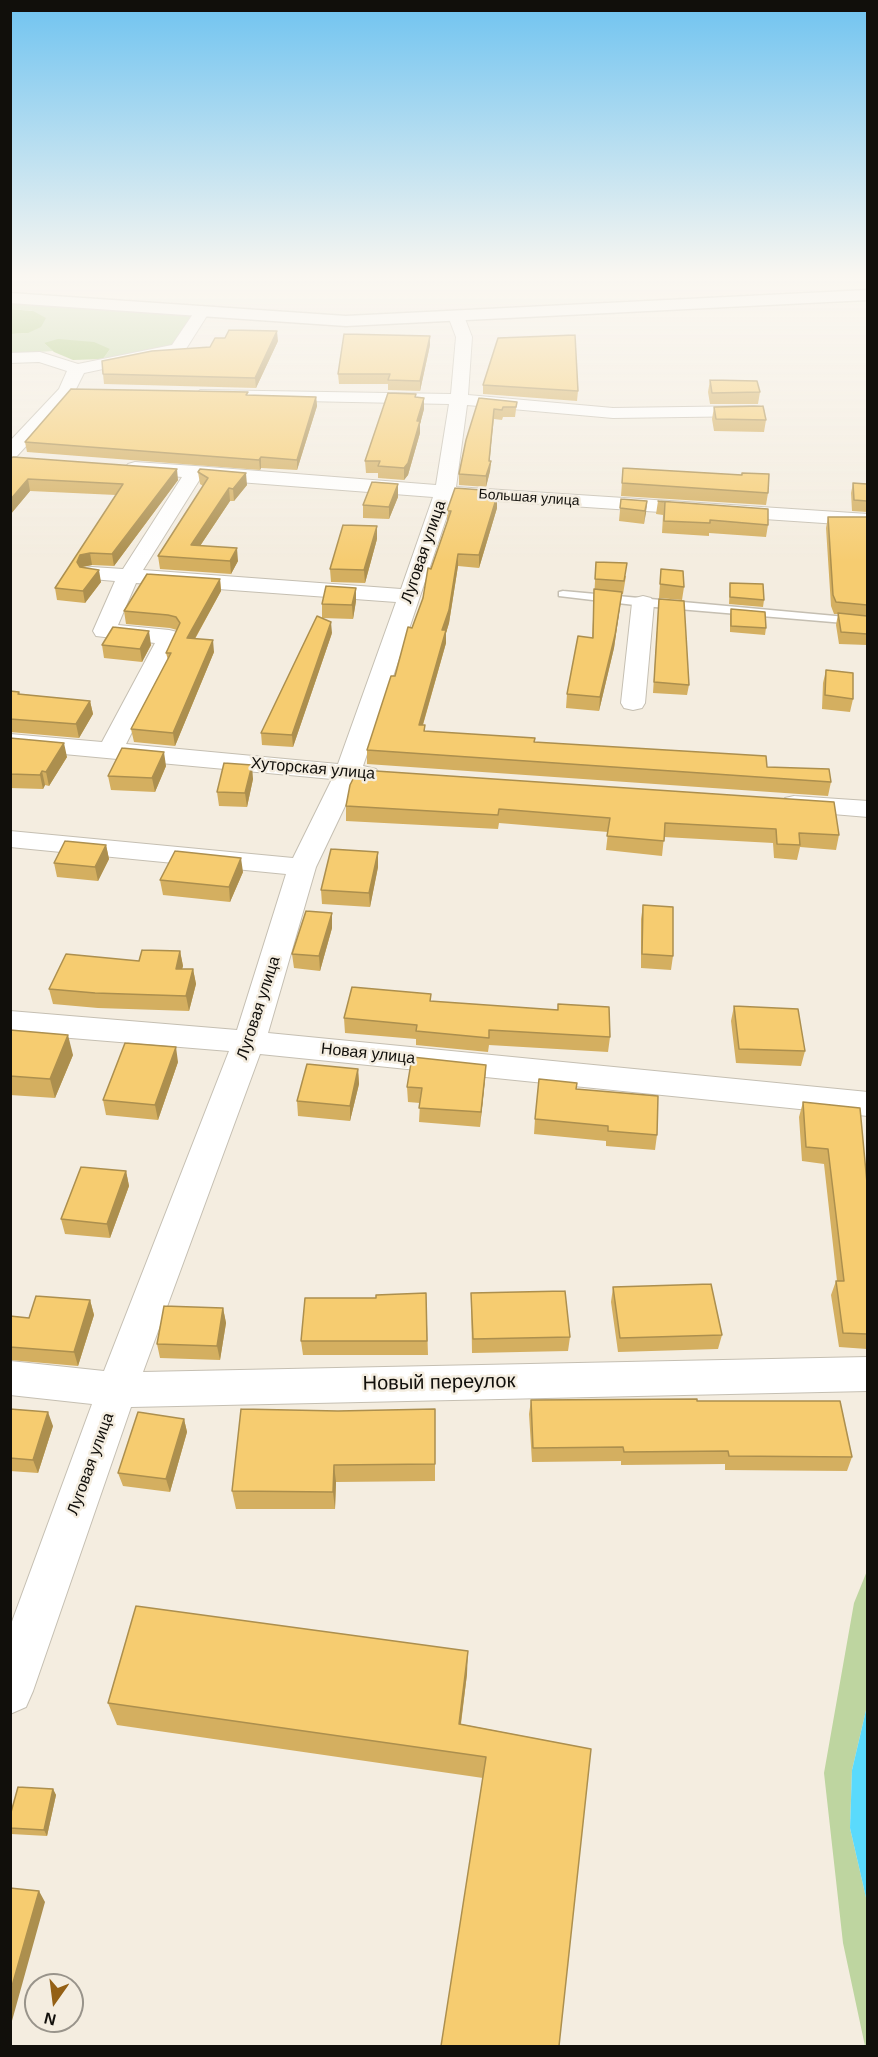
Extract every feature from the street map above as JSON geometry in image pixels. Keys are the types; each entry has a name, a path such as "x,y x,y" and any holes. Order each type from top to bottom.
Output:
{"street":[{"path":"10,452 67,391 77,370"},
{"name":"Луговая улица","path":"10,1691 117,1390 249,1042 302,867 348,773 445,492 461,370"},
{"path":"67,391 90,391"},
{"path":"186,393 459,399 613,412 759,411"},
{"path":"10,459 34,460"},
{"name":"Большая улица","path":"114,466 445,492 867,520"},
{"path":"111,749 169,637 104,631 128,577 195,472"},
{"path":"92,573 409,596"},
{"path":"633,703 643,603"},
{"name":"Хуторская улица","path":"10,741 395,776"},
{"path":"773,802 867,809"},
{"path":"10,838 302,867"},
{"name":"Новая улица","path":"10,1022 249,1042 867,1104"},
{"name":"Новый переулок","path":"10,1378 117,1390 867,1374"}],"lane":[{"path":"563,594 867,622"}],"green space":[{"path":"867,1571 867,1706 852,1770 850,1828 867,1902 867,2046 865,2046 843,1943 824,1773 854,1603"}],"water":[{"path":"867,1706 867,1902 850,1828 852,1770"}],"building":[{"path":"103,370 259,370 255,378 103,374"},
{"path":"339,370 422,370 420,381 388,380 390,374 338,374"},
{"path":"488,370 577,370 578,391 483,385"},
{"path":"710,380 757,381 760,392 712,393"},
{"path":"71,389 248,392 246,395 316,397 297,460 261,457 259,460 25,442"},
{"path":"388,393 416,394 415,397 424,398 408,463 404,468 378,466 380,461 365,461"},
{"path":"479,398 517,402 516,407 494,409 489,461 491,461 486,476 459,474 466,440"},
{"path":"763,406 766,420 716,419 714,407"},
{"path":"13,457 177,469 112,554 80,555 77,562 80,567 99,570 83,591 55,588 123,484 28,479 10,500 10,459"},
{"path":"623,468 742,475 742,473 769,474 768,493 622,483"},
{"path":"200,469 246,473 233,489 229,488 191,545 237,548 230,561 158,556 208,478 198,472"},
{"path":"372,482 398,484 389,507 363,505"},
{"path":"853,483 867,484 867,501 854,500"},
{"path":"455,488 482,490 481,495 497,496 479,555 458,554 449,610 442,630 446,630 419,725 425,725 424,731 535,738 534,742 766,756 767,767 829,769 831,782 367,750 391,676 395,676 408,627 412,628 423,598 428,568 431,569 451,511 447,511"},
{"path":"621,499 647,501 645,511 620,508"},
{"path":"658,501 768,509 768,525 710,520 710,523 664,521 665,502"},
{"path":"828,517 867,517 867,605 836,602 833,595"},
{"path":"343,525 377,526 364,570 330,569"},
{"path":"596,562 627,563 624,581 595,579"},
{"path":"661,569 683,571 684,587 660,584"},
{"path":"147,574 220,579 187,638 213,640 173,733 131,729 171,653 166,653 180,623 176,617 168,615 124,611"},
{"path":"730,583 763,584 764,600 730,597"},
{"path":"326,586 356,588 352,605 322,604"},
{"path":"594,589 622,592 615,635 600,697 567,694 578,636 593,638"},
{"path":"659,599 684,601 689,685 654,682"},
{"path":"731,609 765,612 766,628 731,626"},
{"path":"838,613 867,616 867,634 841,632"},
{"path":"317,616 331,622 292,735 261,733"},
{"path":"113,627 149,631 140,649 102,645"},
{"path":"826,670 853,673 853,699 825,695"},
{"path":"10,691 19,692 18,694 90,701 76,724 10,719"},
{"path":"10,738 64,743 46,772 42,771 40,775 10,774"},
{"path":"122,748 164,752 152,778 108,776"},
{"path":"224,763 252,765 245,793 217,792"},
{"path":"361,770 834,802 839,835 799,833 800,845 777,844 776,829 665,823 664,841 607,836 610,818 499,809 498,815 346,806 350,785 355,775 360,775"},
{"path":"65,841 106,845 95,867 54,863"},
{"path":"331,849 378,852 369,893 321,890"},
{"path":"175,851 241,858 229,887 160,880"},
{"path":"643,905 673,907 673,956 642,954"},
{"path":"306,911 332,913 319,956 292,954"},
{"path":"142,950 180,951 176,969 193,969 186,996 49,989 66,954 139,961"},
{"path":"352,987 431,994 430,1001 558,1010 558,1004 609,1007 610,1037 489,1030 489,1038 416,1031 417,1025 344,1018"},
{"path":"734,1006 798,1009 805,1051 739,1049"},
{"path":"10,1030 68,1035 50,1079 10,1076"},
{"path":"125,1043 176,1047 155,1105 103,1100"},
{"path":"412,1057 486,1065 481,1112 419,1108 422,1088 407,1087"},
{"path":"307,1064 358,1069 350,1106 297,1101"},
{"path":"539,1079 577,1083 576,1089 658,1096 657,1135 608,1131 608,1126 535,1119"},
{"path":"803,1102 860,1108 867,1183 867,1334 843,1333 836,1281 844,1281 828,1149 806,1147"},
{"path":"81,1167 126,1171 107,1224 61,1219"},
{"path":"711,1284 722,1335 620,1338 613,1287"},
{"path":"565,1291 570,1337 473,1339 471,1293"},
{"path":"426,1293 427,1341 301,1341 305,1298 376,1298 376,1295"},
{"path":"36,1296 90,1300 74,1352 10,1347 10,1316 29,1318"},
{"path":"164,1306 223,1308 217,1346 157,1344"},
{"path":"697,1399 697,1401 840,1401 852,1457 729,1456 728,1451 624,1452 623,1447 533,1448 531,1400"},
{"path":"10,1409 48,1412 33,1460 10,1458"},
{"path":"241,1409 338,1411 435,1409 435,1464 334,1465 333,1492 232,1491"},
{"path":"138,1412 184,1419 166,1479 118,1473"},
{"path":"136,1606 468,1651 459,1724 591,1749 559,2046 441,2046 486,1757 108,1703"},
{"path":"18,1787 53,1789 44,1830 10,1828 10,1816"},
{"path":"10,1888 39,1891 10,1993"}]}
